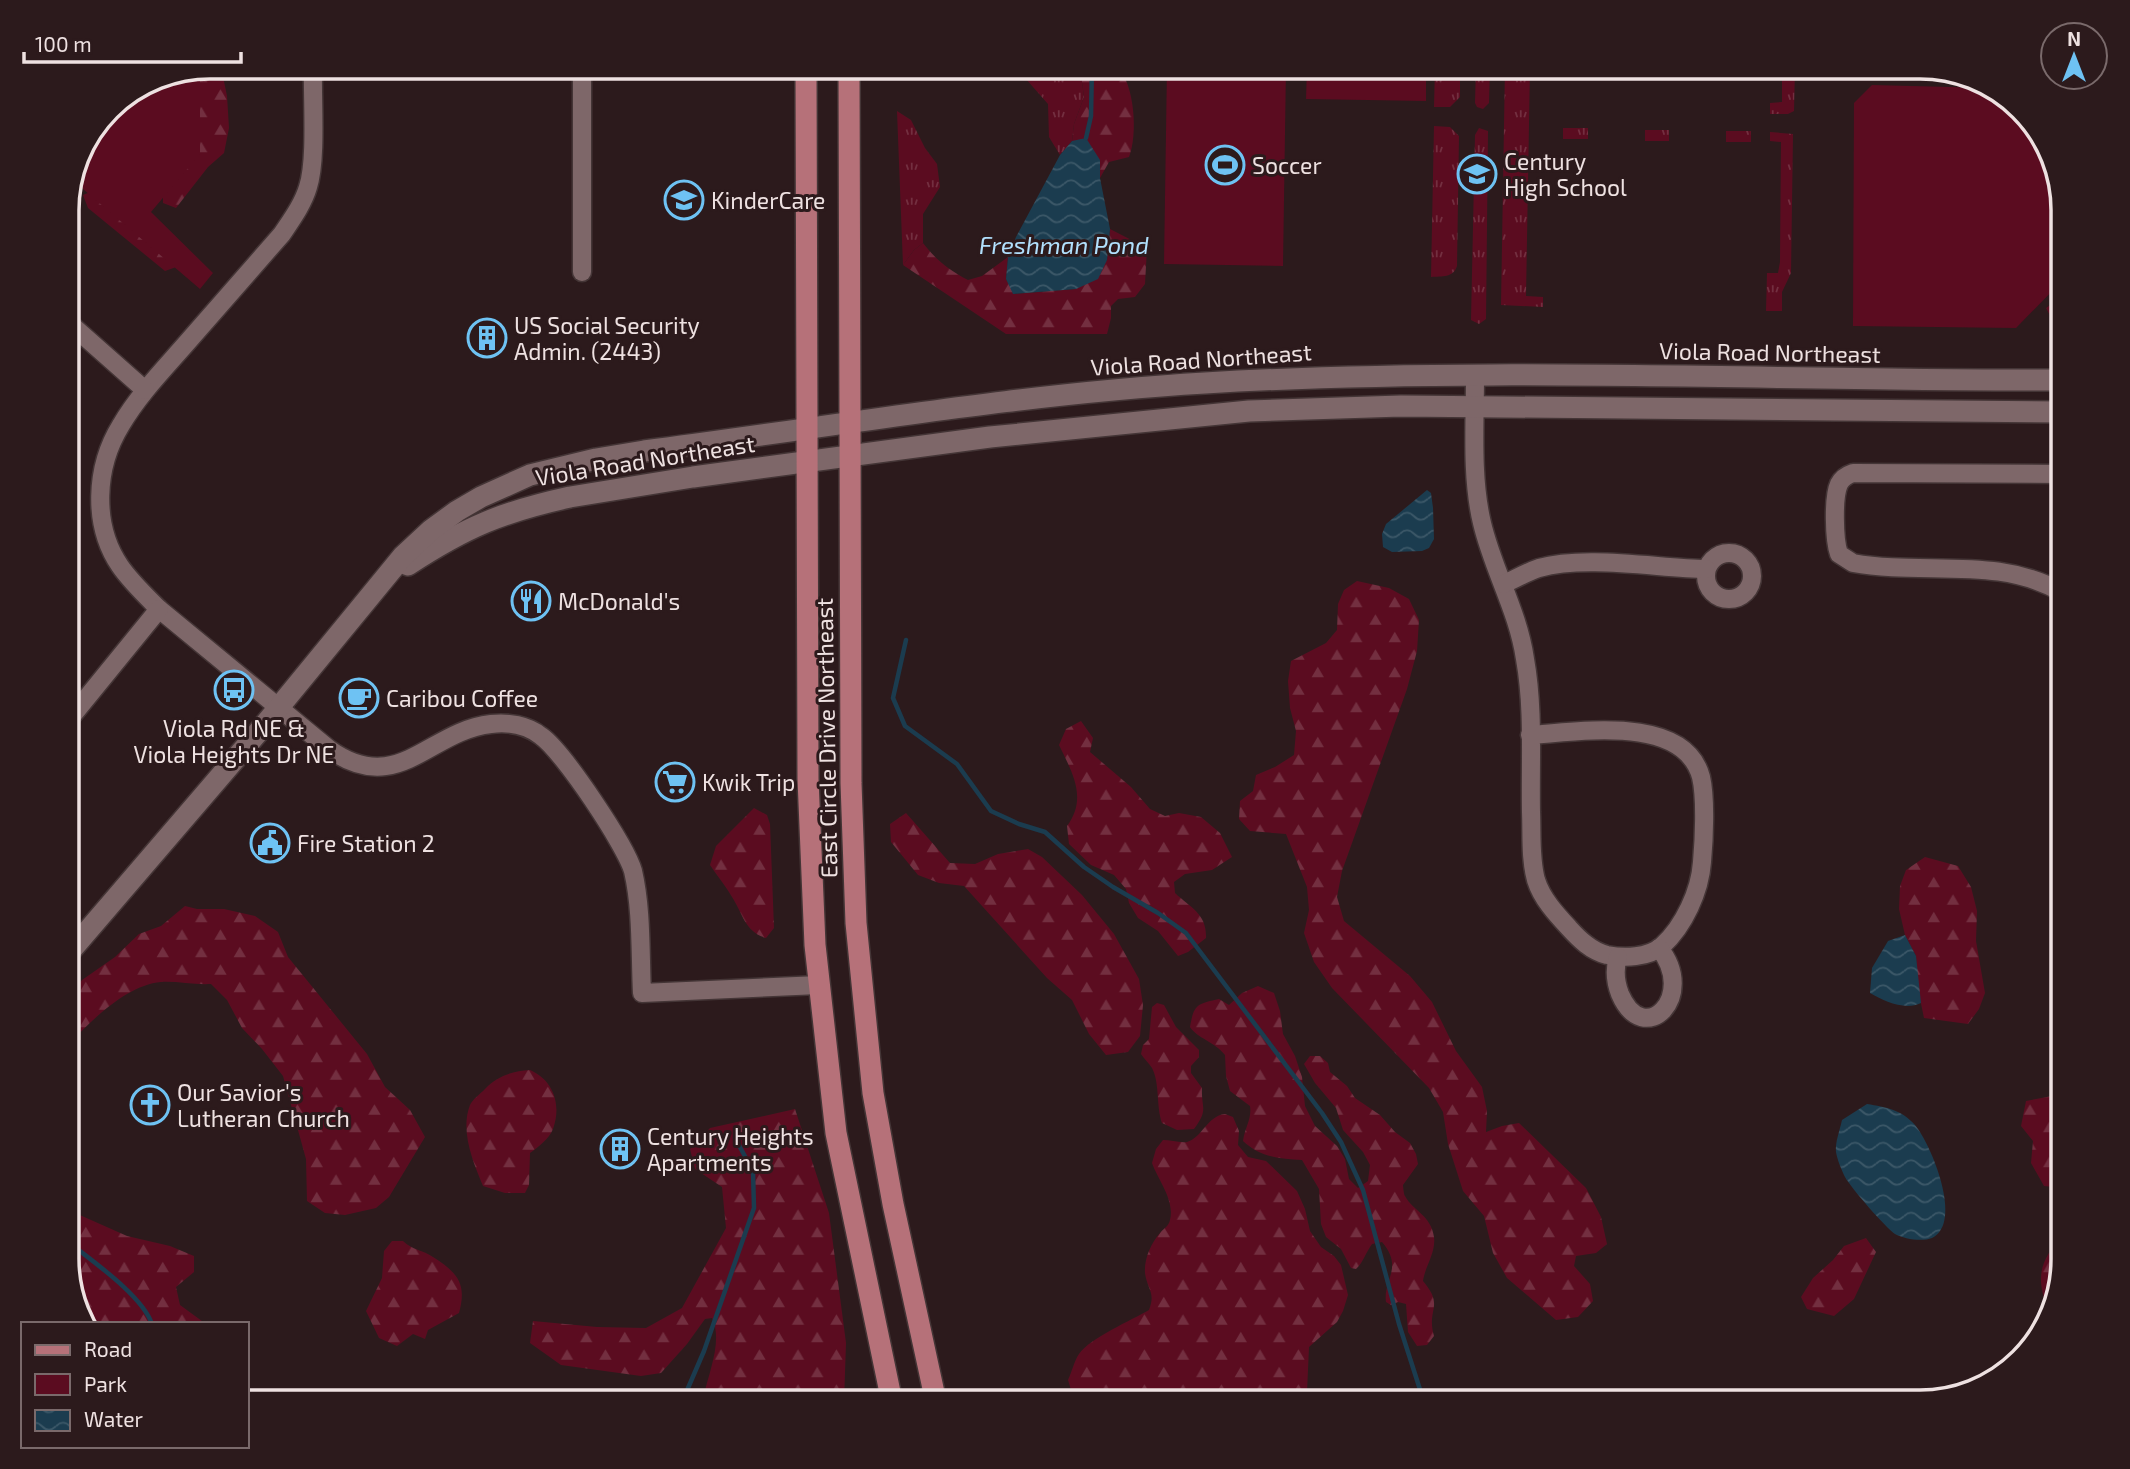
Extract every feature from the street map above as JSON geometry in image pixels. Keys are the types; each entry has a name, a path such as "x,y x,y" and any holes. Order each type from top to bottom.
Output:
{"main road":[{"name":"East Circle Drive Northeast","path":"806,79 808,820 819,985 836,1133 890,1390"},
{"name":"East Circle Drive Northeast","path":"849,79 853,877 859,968 873,1093 893,1204 933,1390"},
{"name":"Viola Road Northeast","path":"79,942 386,580 403,556 457,511 507,484 530,475 620,455 851,423 1013,401 1205,383 1386,376 2051,380"},
{"name":"Viola Road Northeast","path":"386,580 466,530 502,514 530,506 625,487 1082,426 1249,411 1401,406 2051,412"}],"street":[{"path":"313,79 309,185 300,206 282,234 145,390 120,426 109,450 100,495 101,521 118,565 159,609 342,758 368,767 398,764 427,752 460,733 489,724 516,724 543,737 558,753 625,850 635,885 642,993 819,985"},
{"path":"582,79 582,272"},
{"path":"79,332 145,390"},
{"path":"1475,376 1476,478 1482,523 1517,620 1525,659 1530,735 1532,855 1537,882 1549,906 1582,942 1600,953 1618,957 1639,956 1659,948 1675,933 1689,907 1701,873 1704,834 1701,777 1689,757 1668,739 1648,734 1617,730 1530,735"},
{"path":"2051,474 1853,473 1844,478 1838,487 1836,539 1839,554 1853,563 2006,572 2040,580 2051,586"},
{"path":"1504,584 1553,565 1580,563 1706,569"},
{"path":"79,708 159,609"},
{"path":"1618,957 1615,969 1617,986 1626,1008 1650,1018 1666,1009 1672,995 1673,976 1667,958 1659,948"}],"green space":[{"path":"223,79 229,128 224,153 208,167 176,208 163,203 163,182 193,80"},
{"path":"1026,79 1082,79 1084,97 1074,124 1072,141 1060,155 1049,137 1048,104"},
{"path":"1082,79 1125,79 1131,97 1134,124 1129,157 1109,162 1100,178 1100,160 1072,141 1074,124 1084,97"},
{"name":"Soccer","path":"1167,79 1286,79 1283,266 1164,264"},
{"path":"1307,79 1426,79 1426,101 1306,99"},
{"path":"1435,79 1460,79 1460,97 1450,107 1434,107"},
{"path":"1476,79 1490,79 1489,103 1483,109 1475,103"},
{"path":"1505,79 1530,79 1526,296 1543,297 1543,307 1501,305"},
{"path":"1782,79 1795,79 1794,111 1788,114 1770,114 1770,103 1782,102"},
{"path":"200,80 200,154 151,212 213,273 200,289 81,188 83,176 92,152 111,123 123,111 144,96 160,89 184,81"},
{"path":"1872,85 1966,87 1993,101 2019,123 2034,144 2047,176 2051,210 2051,292 2016,328 1853,326 1854,103"},
{"path":"897,111 911,120 925,148 937,164 940,187 923,214 923,243 903,265"},
{"path":"1434,126 1450,127 1459,136 1457,266 1450,274 1431,277"},
{"path":"1479,128 1488,131 1486,319 1479,324 1471,320 1475,135"},
{"path":"1563,128 1588,128 1588,139 1563,139"},
{"path":"1645,130 1669,130 1669,141 1645,141"},
{"path":"1726,131 1751,131 1751,142 1726,142"},
{"path":"1770,132 1793,134 1791,273 1782,292 1782,311 1766,311 1767,273 1778,273 1780,262 1781,142 1770,141"},
{"path":"95,190 179,266 165,271 88,208 83,195"},
{"path":"1110,229 1147,248 1145,284 1135,297 1118,299 1111,306 1107,334 1006,334 903,265 923,243 943,264 968,280 982,276 1008,257 1006,279 1014,294 1076,289 1107,260"},
{"path":"2051,304 2051,318 2046,308"},
{"path":"1357,581 1389,588 1409,599 1419,620 1417,651 1407,689 1342,871 1337,897 1344,921 1410,976 1432,1002 1456,1051 1482,1087 1487,1111 1486,1132 1519,1123 1586,1188 1601,1217 1607,1244 1596,1253 1576,1256 1574,1266 1590,1284 1593,1301 1578,1317 1556,1320 1507,1278 1493,1253 1484,1216 1463,1191 1448,1144 1443,1112 1429,1088 1332,988 1314,962 1304,933 1309,910 1307,887 1286,834 1250,831 1239,819 1240,801 1253,791 1256,775 1294,755 1296,731 1290,708 1288,681 1291,661 1326,643 1337,630 1338,604 1344,590"},
{"path":"1081,721 1093,738 1090,752 1131,787 1150,809 1165,816 1179,813 1201,817 1220,833 1232,857 1212,870 1185,874 1174,882 1175,893 1197,912 1206,930 1206,938 1188,952 1178,956 1158,931 1138,918 1129,903 1126,889 1114,875 1091,865 1069,844 1067,826 1076,805 1076,785 1059,745 1066,729"},
{"path":"754,808 767,815 770,824 774,928 766,938 753,931 745,922 730,893 710,865 716,846"},
{"path":"906,813 950,863 975,864 998,854 1028,849 1042,857 1082,895 1114,934 1139,979 1143,1005 1140,1036 1128,1052 1106,1055 1089,1034 1072,1000 1047,978 964,886 939,883 918,875 891,842 890,824"},
{"path":"1925,857 1958,866 1971,887 1977,911 1976,941 1985,993 1979,1009 1968,1024 1924,1018 1918,989 1916,956 1905,935 1899,909 1900,886 1906,870"},
{"path":"185,906 224,909 255,916 278,932 288,957 367,1054 385,1087 410,1110 425,1137 389,1197 376,1208 345,1215 325,1213 307,1201 306,1159 283,1076 242,1028 227,1000 211,984 161,982 134,990 109,1007 79,1034 79,984 115,957 139,934 161,926"},
{"path":"1258,986 1274,993 1283,1034 1302,1077 1305,1106 1315,1126 1337,1146 1345,1159 1349,1179 1358,1188 1368,1181 1370,1165 1363,1152 1343,1130 1336,1108 1315,1083 1304,1064 1310,1056 1320,1056 1328,1063 1330,1072 1347,1086 1355,1098 1380,1115 1395,1132 1410,1143 1416,1154 1418,1164 1403,1185 1405,1196 1426,1218 1434,1237 1423,1281 1434,1302 1434,1336 1427,1345 1417,1346 1408,1332 1406,1304 1398,1302 1391,1305 1386,1302 1392,1266 1382,1242 1372,1244 1358,1267 1351,1268 1341,1249 1326,1237 1321,1224 1319,1189 1302,1160 1263,1154 1243,1141 1250,1106 1230,1091 1225,1055 1190,1027 1195,1009 1201,1004 1219,999 1229,1005 1242,993"},
{"path":"1157,1003 1164,1005 1176,1027 1199,1050 1199,1057 1191,1066 1191,1073 1202,1088 1203,1108 1194,1129 1177,1130 1162,1123 1154,1074 1141,1054 1143,1045 1149,1039 1152,1007"},
{"path":"530,1070 550,1086 556,1102 556,1120 549,1136 530,1153 529,1185 525,1193 505,1193 483,1186 469,1146 467,1115 470,1105 490,1084 511,1073"},
{"path":"2051,1096 2051,1187 2044,1186 2031,1163 2033,1141 2021,1126 2026,1101"},
{"path":"795,1109 829,1213 846,1343 844,1390 705,1390 716,1346 712,1318 705,1319 661,1373 641,1376 561,1365 530,1343 533,1321 646,1328 682,1308 726,1228 722,1187 695,1169 690,1149 710,1128"},
{"path":"1225,1114 1233,1117 1239,1131 1238,1145 1248,1157 1266,1161 1297,1191 1310,1231 1321,1247 1341,1265 1348,1295 1337,1322 1309,1347 1307,1390 1071,1390 1068,1380 1084,1348 1149,1310 1151,1295 1145,1273 1146,1262 1154,1242 1169,1224 1171,1213 1168,1198 1152,1163 1156,1149 1163,1140 1192,1140 1219,1116"},
{"path":"79,1215 127,1236 170,1246 194,1256 194,1272 176,1287 180,1305 203,1322 95,1322 81,1285"},
{"path":"1866,1238 1876,1252 1854,1299 1834,1316 1807,1309 1801,1297 1813,1278 1844,1246"},
{"path":"392,1241 403,1241 449,1268 458,1280 462,1294 459,1313 428,1330 425,1339 413,1334 397,1346 379,1338 366,1311 382,1278 384,1251"},
{"path":"2051,1250 2050,1276 2045,1300 2041,1278"}],"water":[{"name":"Freshman Pond","path":"1086,138 1100,160 1100,178 1110,229 1107,260 1098,279 1076,289 1013,294 1006,279 1008,257 1016,237 1060,155 1072,141"},
{"path":"1427,490 1431,493 1433,508 1434,539 1429,548 1422,551 1392,552 1383,547 1382,534 1386,524"},
{"path":"1905,935 1916,956 1921,1003 1908,1006 1888,1002 1870,993 1872,968 1888,941"},
{"path":"1867,1104 1887,1108 1905,1116 1915,1125 1929,1149 1945,1201 1945,1217 1941,1230 1932,1238 1913,1239 1895,1234 1845,1177 1836,1152 1842,1120"}],"waterway":[{"path":"1086,138 1091,116 1092,79"},
{"path":"906,640 893,698 905,726 957,764 991,811 1045,832 1084,867 1186,933 1322,1113 1341,1142 1363,1190 1399,1324 1420,1390"},
{"path":"687,1390 704,1351 754,1208 753,1171 735,1138"},
{"path":"79,1250 127,1290 147,1313 151,1322"}],"place":[{"name":"Soccer","path":"1225,165"},
{"name":"Century High School","path":"1477,174"},
{"name":"KinderCare","path":"684,200"},
{"name":"US Social Security Admin. (2443)","path":"487,338"},
{"name":"McDonald's","path":"531,601"},
{"name":"Viola Rd NE & Viola Heights Dr NE","path":"234,690"},
{"name":"Caribou Coffee","path":"359,698"},
{"name":"Kwik Trip","path":"675,782"},
{"name":"Fire Station 2","path":"270,843"},
{"name":"Our Savior's Lutheran Church","path":"150,1105"},
{"name":"Century Heights Apartments","path":"620,1149"}]}
